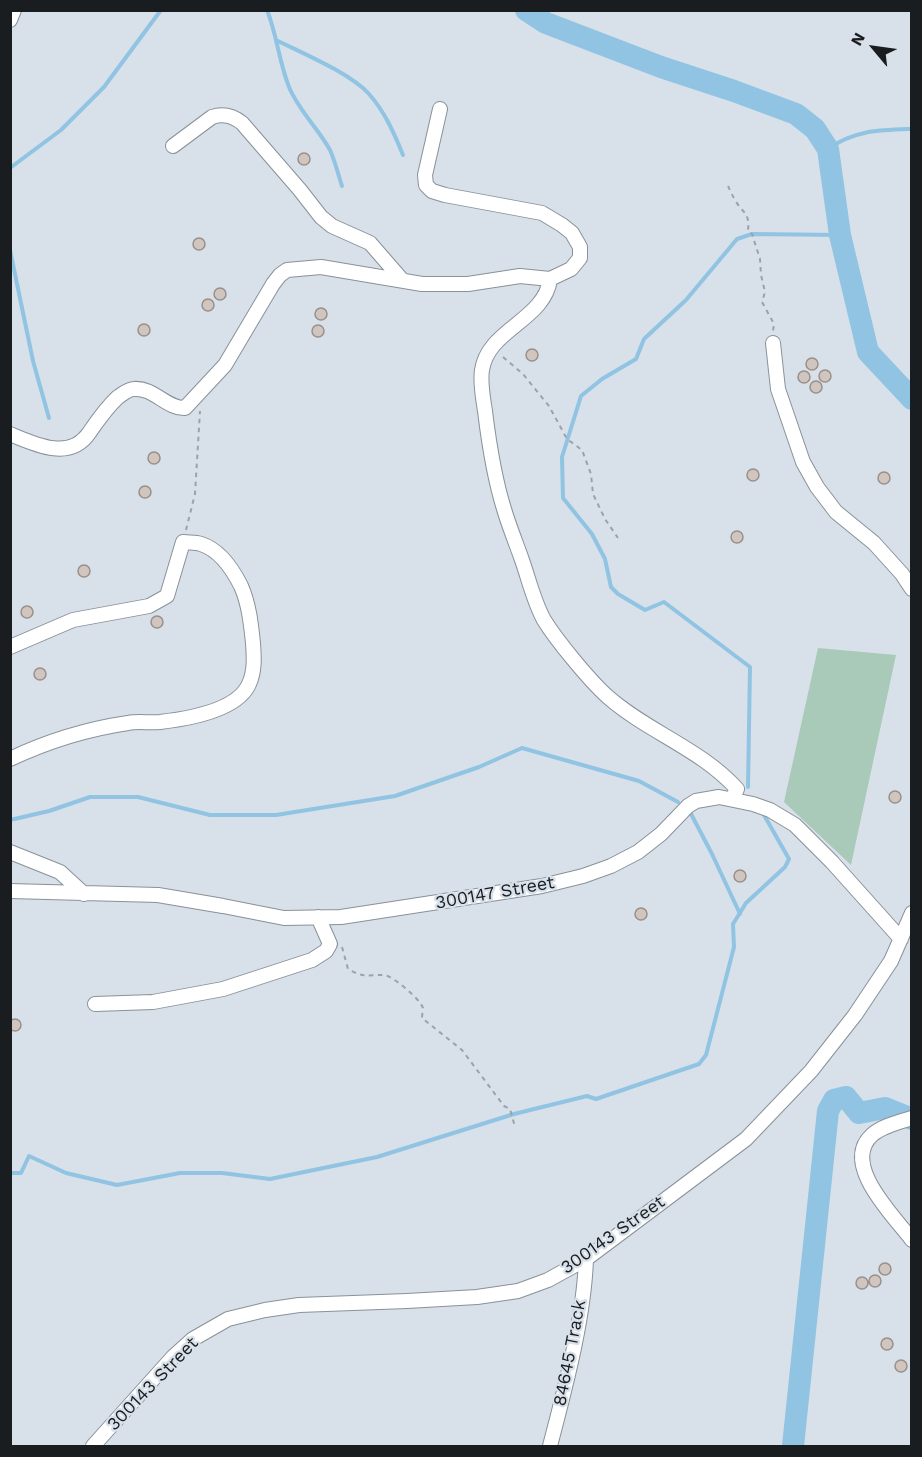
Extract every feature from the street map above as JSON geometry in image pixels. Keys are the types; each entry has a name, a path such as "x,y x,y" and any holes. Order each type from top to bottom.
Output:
{"street":[{"path":"10,20 14,10"},
{"path":"10,434 47,448 69,449 85,439 112,402 133,388 151,392 181,408 187,406 225,365 273,284 283,272 292,269 321,267 422,284 468,284 520,276 550,279 571,269 580,258 579,243 572,233 542,213 445,195 432,191 426,185 425,175 440,109"},
{"path":"173,146 212,117 220,114 235,118 242,123 321,217 332,226 370,243 403,281"},
{"path":"550,279 549,288 543,300 508,331 486,355 481,375 492,456 503,508 544,620 606,695 633,717 699,756 728,779 737,789 732,799"},
{"path":"773,345 778,389 803,462 817,487 836,512 874,543 902,574 912,589"},
{"path":"10,647 74,620 149,606 160,601 167,596 183,542 202,544 225,560 244,592 250,618 255,662 249,685 243,693 232,702 214,711 169,721 131,722 94,729 54,740 10,759"},
{"name":"300147 Street","path":"10,891 158,896 284,918 341,917 542,886 584,876 611,866 638,852 661,834 680,812 696,801 719,797 770,810 795,825 901,939"},
{"path":"10,852 60,873 84,894"},
{"name":"300143 Street","path":"93,1446 173,1357 193,1339 228,1320 265,1310 299,1305 431,1300 518,1291 548,1280 586,1259 746,1139 812,1071 855,1015 891,960 912,913"},
{"path":"95,1004 153,1002 223,989 312,960 326,951 330,944 318,917"},
{"path":"912,1118 874,1133 867,1141 862,1161 865,1176 912,1240"},
{"name":"84645 Track","path":"550,1446 574,1342 586,1259"}],"path":[{"path":"728,186 749,220 748,231 755,242 765,288 762,302 774,324 770,339 773,345"},
{"path":"486,355 505,357 523,374 549,405 567,439 582,450 591,474 593,494 605,519 618,538"},
{"path":"183,542 195,494 201,390"},
{"path":"330,944 332,942 342,946 348,969 360,976 386,975 420,1002 423,1009 423,1020 462,1050 504,1106 510,1109 515,1127"}],"green space":[{"path":"818,648 896,655 851,865 784,802"}],"building":[{"path":"306,153 310,159 306,165 302,165 298,157"},
{"path":"201,238 205,244 201,250 197,250 193,242"},
{"path":"222,288 226,294 222,300 218,300 214,292"},
{"path":"210,299 214,305 210,311 206,311 202,303"},
{"path":"323,308 327,314 323,320 319,320 315,312"},
{"path":"146,324 150,330 146,336 142,336 138,328"},
{"path":"320,325 324,331 320,337 316,337 312,329"},
{"path":"534,349 538,355 534,361 530,361 526,353"},
{"path":"814,358 818,364 814,370 810,370 806,362"},
{"path":"827,370 831,376 827,382 823,382 819,374"},
{"path":"806,371 810,377 806,383 802,383 798,375"},
{"path":"818,381 822,387 818,393 814,393 810,385"},
{"path":"156,452 160,458 156,464 152,464 148,456"},
{"path":"755,469 759,475 755,481 751,481 747,473"},
{"path":"886,472 890,478 886,484 882,484 878,476"},
{"path":"147,486 151,492 147,498 143,498 139,490"},
{"path":"739,531 743,537 739,543 735,543 731,535"},
{"path":"86,565 90,571 86,577 82,577 78,569"},
{"path":"29,606 33,612 29,618 25,618 21,610"},
{"path":"159,616 163,622 159,628 155,628 151,620"},
{"path":"42,668 46,674 42,680 38,680 34,672"},
{"path":"897,791 901,797 897,803 893,803 889,795"},
{"path":"742,870 746,876 742,882 738,882 734,874"},
{"path":"643,908 647,914 643,920 639,920 635,912"},
{"path":"15,1019 21,1025 15,1031 9,1025"},
{"path":"887,1263 891,1269 887,1275 883,1275 879,1267"},
{"path":"877,1275 881,1281 877,1287 873,1287 869,1279"},
{"path":"864,1277 868,1283 864,1289 860,1289 856,1281"},
{"path":"889,1338 893,1344 889,1350 885,1350 881,1342"},
{"path":"903,1360 907,1366 903,1372 899,1372 895,1364"}],"waterway":[{"path":"10,168 61,130 104,87 161,10"},
{"path":"267,10 289,87 330,150 342,186"},
{"path":"526,10 546,23 661,67 796,114 815,129 828,149 840,235 868,352 912,399"},
{"path":"276,40 325,64 361,86 384,115 403,155"},
{"path":"828,149 858,135 912,129"},
{"path":"748,787 750,667 664,602 645,610 618,594 611,587 605,559 592,534 563,498 562,457 581,396 602,379 636,359 644,339 686,300 737,239 752,234 840,235"},
{"path":"10,250 33,361 49,418"},
{"path":"10,820 49,811 90,797 138,797 210,815 276,815 395,796 479,767 522,748 639,781 678,802"},
{"path":"690,812 740,914"},
{"path":"10,1173 21,1173 29,1156 66,1173 117,1185 180,1173 222,1173 270,1179 377,1157 514,1114 587,1096 596,1099 699,1064 706,1055 734,947 733,924 746,903 785,867 789,859 764,815"},
{"path":"793,1446 828,1111 834,1100 846,1097 859,1113 885,1108 912,1119"}]}
